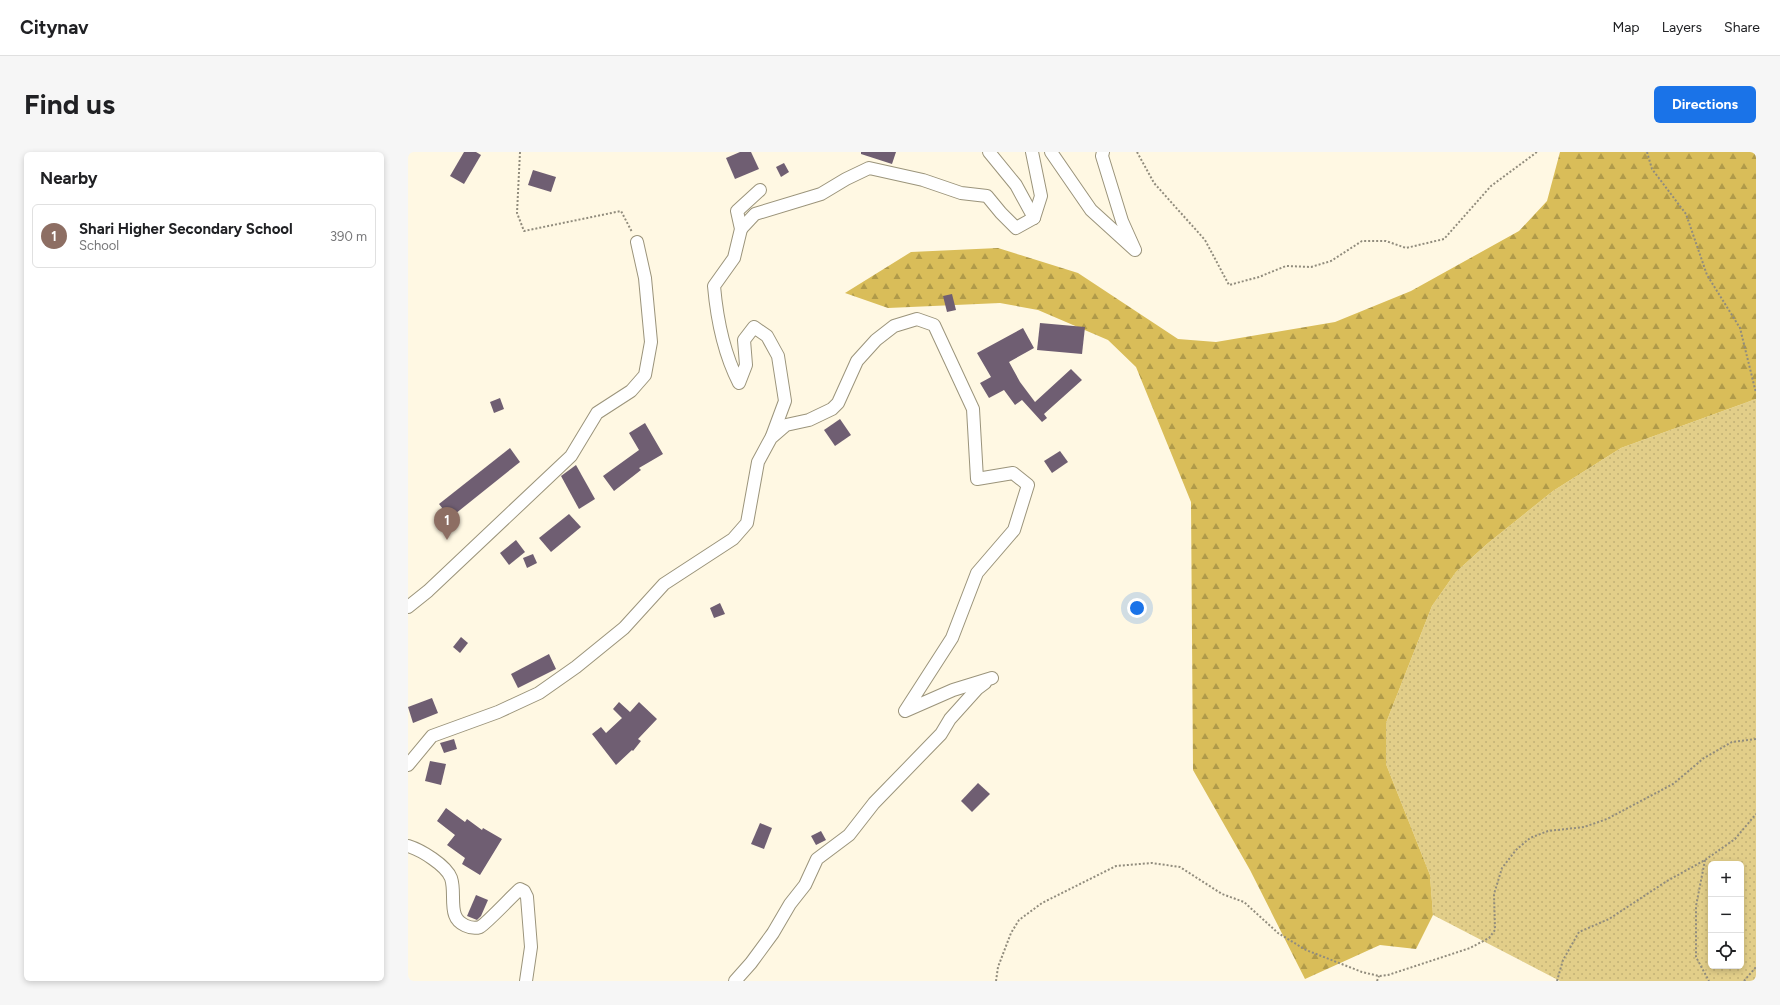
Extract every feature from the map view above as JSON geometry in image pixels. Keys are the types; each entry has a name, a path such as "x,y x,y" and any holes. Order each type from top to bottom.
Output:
{"street":[{"path":"988,152 1016,185 1034,218"},
{"path":"740,229 755,214 821,194 846,179 870,168 923,180 961,193 987,196 1000,213 1016,228 1034,218 1041,196 1032,152"},
{"path":"1051,152 1091,210 1135,250 1122,222 1102,156 1103,152"},
{"path":"408,765 432,736 498,712 539,693 576,667 624,628 664,584 733,539 746,523 758,462 771,438 785,401 778,356 767,336 754,327 744,340 746,365 739,383 729,364 717,320 714,286 734,258 740,229 737,211 760,190"},
{"path":"408,607 428,591 571,456 597,413 631,391 644,376 651,342 644,278 637,242"},
{"path":"735,981 773,933 790,904 805,885 817,859 849,835 874,803 941,734 950,719 976,689 992,678 953,690 905,711 952,638 977,573 1014,530 1028,485 1013,473 976,479 973,409 934,326 917,319 894,326 876,340 857,361 838,403 832,409 809,420 786,425 771,438"},
{"path":"408,846 418,849 443,867 451,878 455,916 460,922 469,928 481,926 520,889 524,891 527,898 532,948 526,981"}],"path":[{"path":"520,152 517,213 524,231 620,211 637,242"},
{"path":"1137,152 1154,183 1205,240 1229,285 1259,277 1286,266 1311,267 1331,261 1362,241 1386,241 1406,248 1444,239 1491,186 1537,152"},
{"path":"1647,152 1652,169 1686,214 1707,275 1740,328 1756,393"},
{"path":"996,981 998,967 1011,934 1019,920 1042,903 1116,866 1152,863 1180,867 1222,894 1244,902 1278,934 1306,950 1362,972 1379,976 1388,975 1470,948 1489,938 1495,930 1494,894 1502,868 1516,850 1530,838 1548,831 1584,827 1607,819 1673,784 1704,758 1732,742 1756,739"},
{"path":"1557,981 1563,960 1579,932 1609,919 1667,881 1705,860 1735,839 1756,814"},
{"path":"1705,860 1696,906 1696,957 1709,981"},
{"path":"1744,981 1756,967"},
{"path":"1378,981 1379,976"}],"shaded area":[{"path":"1756,399 1756,981 1560,981 1433,915 1430,875 1386,764 1386,723 1432,606 1456,572 1487,544 1553,491 1621,448"}],"green space":[{"path":"1560,152 1756,152 1756,399 1621,448 1553,491 1487,544 1456,572 1432,606 1386,723 1386,764 1430,875 1433,915 1416,949 1380,945 1305,979 1250,870 1193,770 1191,502 1136,367 1108,340 1038,310 1000,303 888,308 845,293 911,252 998,248 1078,273 1178,339 1216,342 1335,322 1411,291 1519,231 1547,201"}],"building":[{"path":"464,152 476,152 481,155 464,184 450,176"},
{"path":"740,152 751,152 759,169 735,179 726,158"},
{"path":"861,152 896,152 892,164 861,154"},
{"path":"784,163 789,172 781,177 776,167"},
{"path":"533,170 556,177 551,192 528,185"},
{"path":"952,294 956,310 947,312 943,296"},
{"path":"1040,323 1085,327 1082,354 1037,350"},
{"path":"1023,328 1034,348 1009,362 1020,382 1035,402 1071,369 1082,380 1044,414 1047,418 1042,422 1022,400 1015,405 1004,390 989,398 980,383 991,377 977,353"},
{"path":"500,398 504,409 494,413 490,402"},
{"path":"840,419 851,435 835,446 824,430"},
{"path":"645,423 663,454 639,468 641,470 614,491 603,476 639,450 629,433"},
{"path":"510,448 520,462 450,518 439,504"},
{"path":"1060,451 1068,462 1052,473 1044,461"},
{"path":"576,465 595,499 579,509 561,476"},
{"path":"569,514 581,527 551,552 539,538"},
{"path":"516,540 525,552 509,565 500,553"},
{"path":"533,554 537,563 527,568 523,558"},
{"path":"720,603 725,614 714,618 710,608"},
{"path":"461,637 468,643 460,653 453,647"},
{"path":"549,654 556,669 518,688 511,674"},
{"path":"432,698 438,713 413,723 408,707"},
{"path":"619,702 630,712 639,702 657,719 638,739 641,741 633,751 632,750 616,765 592,734 601,727 606,733 622,718 613,709"},
{"path":"454,739 457,749 444,753 440,743"},
{"path":"430,761 446,764 441,785 425,781"},
{"path":"978,783 990,794 972,812 961,801"},
{"path":"446,808 465,822 467,819 482,830 483,828 502,839 480,875 462,864 465,858 447,845 455,835 437,821"},
{"path":"760,823 772,828 764,849 751,844"},
{"path":"821,831 826,840 816,845 811,836"},
{"path":"476,895 488,900 481,916 477,920 467,916"}],"place":[{"name":"Shari Higher Secondary School","path":"447,540"}]}
